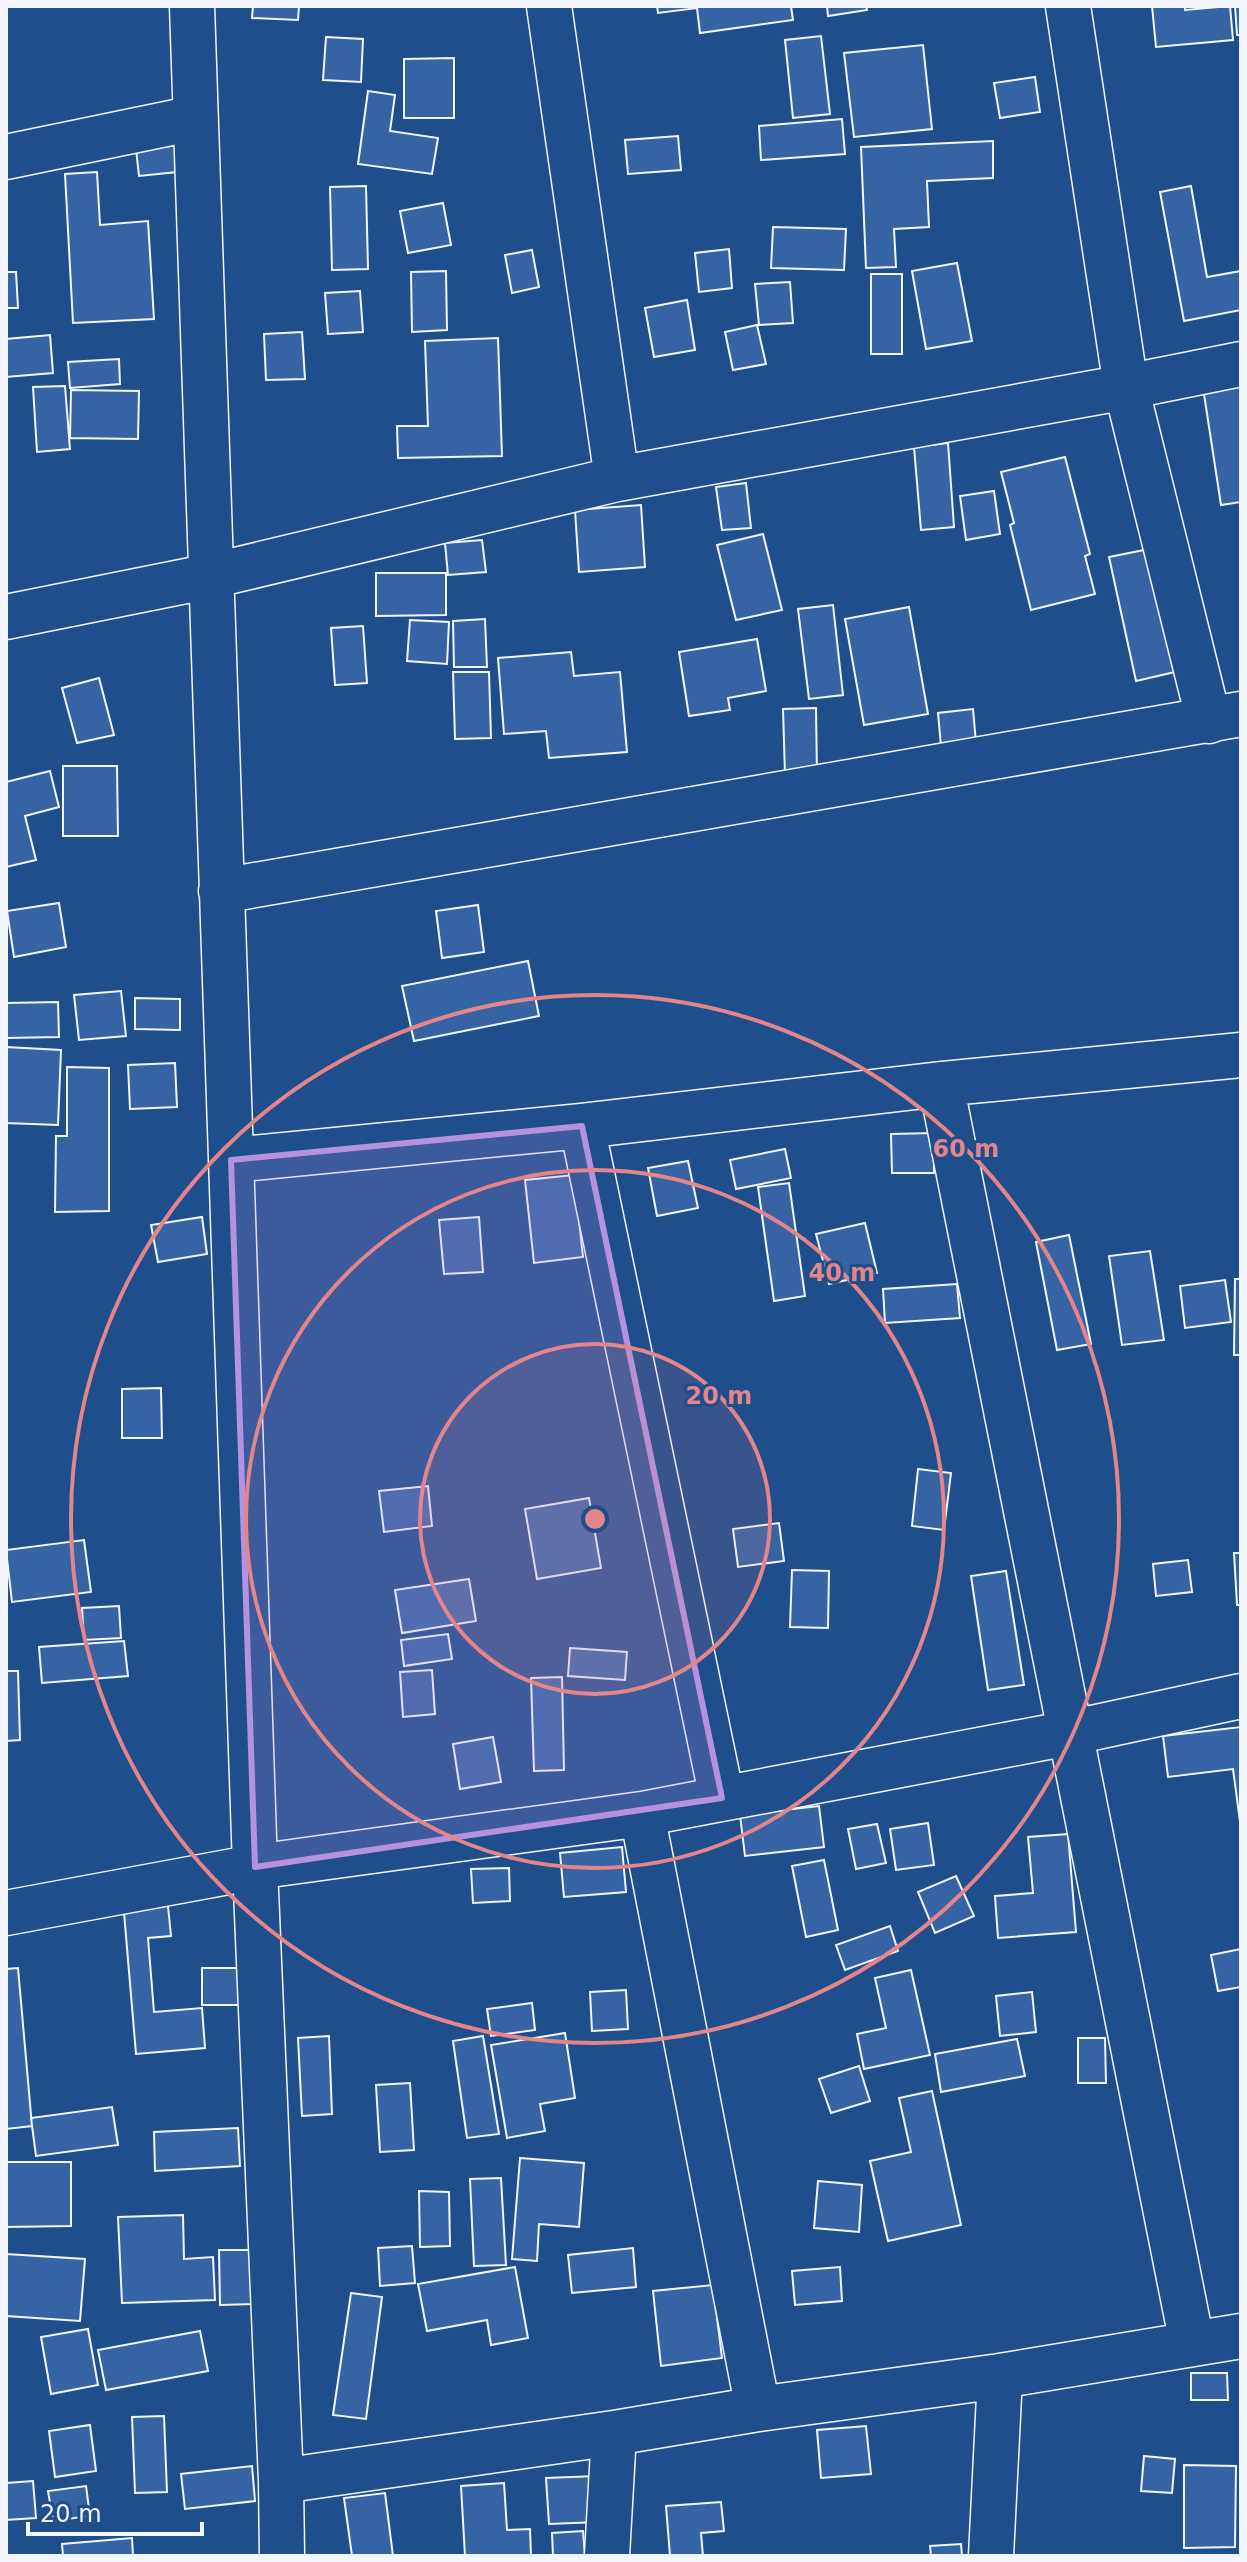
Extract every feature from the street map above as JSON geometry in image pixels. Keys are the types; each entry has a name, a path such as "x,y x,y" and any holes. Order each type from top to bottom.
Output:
{"street":[{"path":"192,6 255,1867 282,2556"},
{"path":"549,6 617,479"},
{"path":"221,891 1225,718 1126,387 1068,6"},
{"path":"6,157 195,118"},
{"path":"6,617 211,576 617,479 1241,364"},
{"path":"231,1160 582,1126 941,1084 1241,1055"},
{"path":"941,1084 1192,2343"},
{"path":"582,1126 722,1798"},
{"path":"6,1913 255,1867 642,1814 1069,1733 1241,1696"},
{"path":"642,1814 758,2409"},
{"path":"281,2481 1000,2376 1241,2336"},
{"path":"991,2556 1000,2376"},
{"path":"607,2556 614,2433"}],"highlighted area":[{"path":"582,1126 722,1798 255,1867 231,1160"}],"building":[{"path":"253,6 299,6 298,20 252,18"},
{"path":"657,6 791,6 793,20 700,33 697,8 658,13"},
{"path":"827,6 866,6 867,10 828,16"},
{"path":"1152,6 1185,6 1185,10 1230,6 1233,40 1156,47"},
{"path":"1235,6 1241,6 1241,35 1237,35"},
{"path":"821,36 830,114 793,118 785,40"},
{"path":"326,37 363,39 361,82 323,80"},
{"path":"923,45 932,129 854,137 844,53"},
{"path":"454,58 454,118 404,118 404,59"},
{"path":"1035,77 1040,112 1000,118 994,83"},
{"path":"368,91 395,95 390,131 438,138 432,174 358,164"},
{"path":"842,119 845,154 761,160 759,126"},
{"path":"678,136 681,170 628,174 625,140"},
{"path":"993,141 993,178 927,181 929,227 894,229 896,267 866,268 861,147"},
{"path":"195,144 197,170 139,176 136,149"},
{"path":"97,172 100,225 148,221 154,319 73,323 65,174"},
{"path":"366,186 368,269 332,270 330,187"},
{"path":"1191,186 1207,277 1241,271 1241,310 1184,321 1160,192"},
{"path":"443,203 451,245 408,253 400,211"},
{"path":"773,227 846,229 844,270 771,268"},
{"path":"729,249 732,288 699,292 695,253"},
{"path":"532,250 539,287 512,293 505,255"},
{"path":"957,263 972,341 926,349 912,271"},
{"path":"446,271 447,330 412,332 411,272"},
{"path":"6,272 16,272 18,308 6,308"},
{"path":"871,274 902,274 902,354 871,354"},
{"path":"790,282 793,323 759,325 755,284"},
{"path":"360,291 363,332 328,334 325,293"},
{"path":"687,300 695,350 654,357 645,308"},
{"path":"757,325 766,364 733,370 725,332"},
{"path":"302,332 305,379 266,380 264,334"},
{"path":"50,335 53,373 6,377 6,339"},
{"path":"498,338 502,456 398,458 397,426 428,426 425,341"},
{"path":"119,359 120,384 70,388 68,362"},
{"path":"1241,375 1241,502 1221,505 1202,381"},
{"path":"65,386 70,449 37,452 33,387"},
{"path":"71,390 139,391 138,439 70,438"},
{"path":"948,443 954,527 921,530 914,447"},
{"path":"1065,457 1090,554 1085,556 1095,594 1031,610 1010,525 1014,523 1001,472"},
{"path":"746,483 751,528 722,530 716,487"},
{"path":"994,491 1000,534 966,540 960,496"},
{"path":"641,505 645,567 579,572 575,510"},
{"path":"763,534 782,610 736,620 717,545"},
{"path":"482,540 486,572 448,575 445,543"},
{"path":"1149,549 1175,672 1136,681 1109,557"},
{"path":"376,573 446,573 446,615 376,616"},
{"path":"833,605 843,695 809,699 798,609"},
{"path":"909,607 928,714 864,725 845,619"},
{"path":"485,619 487,667 454,667 453,621"},
{"path":"410,620 449,622 447,664 407,661"},
{"path":"363,626 367,683 335,685 331,628"},
{"path":"757,639 766,691 728,698 730,710 689,716 679,652"},
{"path":"571,652 574,676 620,672 627,752 549,758 546,731 504,734 498,658"},
{"path":"453,672 489,672 491,738 455,739"},
{"path":"99,678 114,735 77,743 62,688"},
{"path":"816,708 817,775 785,775 783,709"},
{"path":"973,709 976,743 941,746 938,713"},
{"path":"63,766 117,766 118,836 63,836"},
{"path":"50,771 59,807 25,816 36,860 6,867 6,782"},
{"path":"59,903 66,947 14,957 7,911"},
{"path":"478,905 484,952 442,958 436,911"},
{"path":"528,961 539,1016 414,1041 402,986"},
{"path":"121,991 126,1036 79,1040 74,995"},
{"path":"135,998 180,999 180,1030 135,1029"},
{"path":"58,1002 59,1037 6,1038 6,1003"},
{"path":"6,1047 61,1050 58,1125 6,1123"},
{"path":"175,1063 177,1107 130,1109 128,1065"},
{"path":"67,1067 109,1068 109,1211 55,1212 56,1136 67,1136"},
{"path":"934,1133 934,1173 892,1173 891,1134"},
{"path":"785,1149 791,1178 736,1189 730,1160"},
{"path":"688,1161 698,1208 657,1216 648,1168"},
{"path":"574,1175 583,1257 534,1263 525,1180"},
{"path":"789,1183 805,1296 774,1301 758,1187"},
{"path":"202,1217 207,1254 158,1262 151,1225"},
{"path":"479,1217 483,1272 444,1274 439,1220"},
{"path":"865,1223 877,1273 829,1284 816,1234"},
{"path":"1069,1235 1091,1344 1057,1350 1036,1242"},
{"path":"1150,1251 1164,1340 1122,1345 1109,1256"},
{"path":"1235,1279 1241,1279 1241,1355 1234,1355"},
{"path":"1225,1280 1231,1322 1185,1328 1180,1286"},
{"path":"957,1284 960,1318 885,1323 883,1289"},
{"path":"161,1388 162,1438 122,1438 122,1389"},
{"path":"918,1469 951,1473 944,1530 912,1526"},
{"path":"428,1486 432,1526 384,1532 379,1491"},
{"path":"589,1498 601,1568 537,1579 525,1509"},
{"path":"779,1523 784,1561 738,1567 733,1529"},
{"path":"84,1540 91,1592 12,1602 6,1550"},
{"path":"1234,1553 1241,1553 1241,1605 1237,1605"},
{"path":"1188,1560 1192,1592 1156,1596 1153,1564"},
{"path":"792,1570 829,1571 828,1628 790,1627"},
{"path":"1006,1571 1024,1685 988,1690 971,1576"},
{"path":"469,1579 476,1621 402,1633 395,1590"},
{"path":"119,1606 121,1638 84,1640 82,1608"},
{"path":"448,1634 452,1659 404,1666 401,1640"},
{"path":"124,1641 128,1676 42,1683 39,1647"},
{"path":"570,1648 627,1652 625,1680 568,1676"},
{"path":"432,1670 435,1714 403,1717 400,1672"},
{"path":"6,1671 18,1671 20,1740 6,1741"},
{"path":"562,1677 564,1770 534,1771 531,1678"},
{"path":"1241,1727 1241,1829 1233,1769 1168,1777 1163,1736"},
{"path":"493,1737 501,1782 460,1789 453,1744"},
{"path":"819,1806 824,1847 745,1856 740,1815"},
{"path":"928,1823 934,1865 896,1870 890,1829"},
{"path":"877,1824 886,1863 856,1869 848,1829"},
{"path":"1068,1834 1076,1932 998,1938 995,1896 1033,1893 1028,1837"},
{"path":"622,1847 626,1892 564,1897 560,1853"},
{"path":"824,1860 838,1930 806,1937 792,1866"},
{"path":"509,1868 510,1901 473,1903 471,1869"},
{"path":"956,1876 974,1916 935,1933 918,1892"},
{"path":"166,1886 171,1936 148,1938 154,2012 202,2008 205,2048 136,2054 122,1889"},
{"path":"890,1926 898,1951 845,1970 836,1945"},
{"path":"1241,1949 1241,1987 1218,1991 1211,1955"},
{"path":"18,1968 32,2126 6,2129 6,1969"},
{"path":"202,1968 257,1968 257,2005 202,2005"},
{"path":"911,1970 930,2055 864,2069 857,2034 886,2028 875,1978"},
{"path":"626,1990 628,2029 592,2031 590,1992"},
{"path":"1032,1992 1036,2032 1000,2036 996,1996"},
{"path":"532,2003 535,2030 491,2036 487,2009"},
{"path":"565,2033 575,2098 540,2104 545,2131 507,2138 491,2045"},
{"path":"329,2036 332,2114 302,2116 298,2038"},
{"path":"483,2036 499,2134 467,2138 453,2041"},
{"path":"1078,2038 1105,2038 1106,2083 1078,2083"},
{"path":"1017,2039 1025,2076 941,2092 935,2054"},
{"path":"859,2066 870,2101 831,2113 819,2079"},
{"path":"410,2083 414,2150 380,2152 376,2085"},
{"path":"932,2091 961,2225 888,2241 870,2161 911,2152 899,2098"},
{"path":"112,2107 118,2145 36,2156 31,2118"},
{"path":"238,2128 240,2166 155,2171 154,2132"},
{"path":"520,2158 584,2163 579,2227 539,2224 537,2261 512,2259"},
{"path":"6,2162 71,2162 71,2226 6,2227"},
{"path":"501,2178 506,2265 474,2266 470,2179"},
{"path":"818,2181 862,2185 859,2232 814,2228"},
{"path":"419,2191 449,2192 450,2246 420,2247"},
{"path":"183,2215 184,2259 213,2257 215,2300 122,2303 118,2217"},
{"path":"412,2246 415,2283 380,2286 378,2248"},
{"path":"633,2248 636,2287 572,2293 568,2255"},
{"path":"219,2250 254,2250 254,2304 220,2305"},
{"path":"6,2254 85,2259 80,2321 6,2316"},
{"path":"515,2267 528,2338 491,2345 487,2320 427,2331 418,2284"},
{"path":"840,2267 842,2301 795,2305 792,2271"},
{"path":"713,2285 722,2358 661,2366 653,2291"},
{"path":"351,2293 382,2297 366,2419 333,2415"},
{"path":"88,2329 98,2385 51,2394 41,2337"},
{"path":"200,2331 208,2371 106,2390 98,2350"},
{"path":"1191,2373 1227,2373 1228,2400 1191,2400"},
{"path":"164,2416 167,2492 135,2493 132,2417"},
{"path":"90,2425 96,2471 55,2477 49,2431"},
{"path":"866,2426 871,2474 821,2478 817,2430"},
{"path":"1144,2456 1175,2459 1172,2493 1141,2491"},
{"path":"1184,2465 1236,2466 1235,2547 1184,2548"},
{"path":"252,2466 255,2501 185,2509 181,2474"},
{"path":"597,2476 599,2522 549,2524 546,2478"},
{"path":"33,2481 36,2518 6,2520 6,2483"},
{"path":"504,2483 507,2530 530,2529 531,2556 465,2556 461,2486"},
{"path":"86,2486 90,2516 53,2521 48,2491"},
{"path":"385,2493 393,2556 352,2556 344,2498"},
{"path":"721,2502 724,2531 701,2533 703,2556 670,2556 666,2506"},
{"path":"583,2531 585,2556 553,2556 552,2533"},
{"path":"132,2538 133,2556 63,2556 62,2544"},
{"path":"961,2544 962,2556 931,2556 930,2546"}]}
